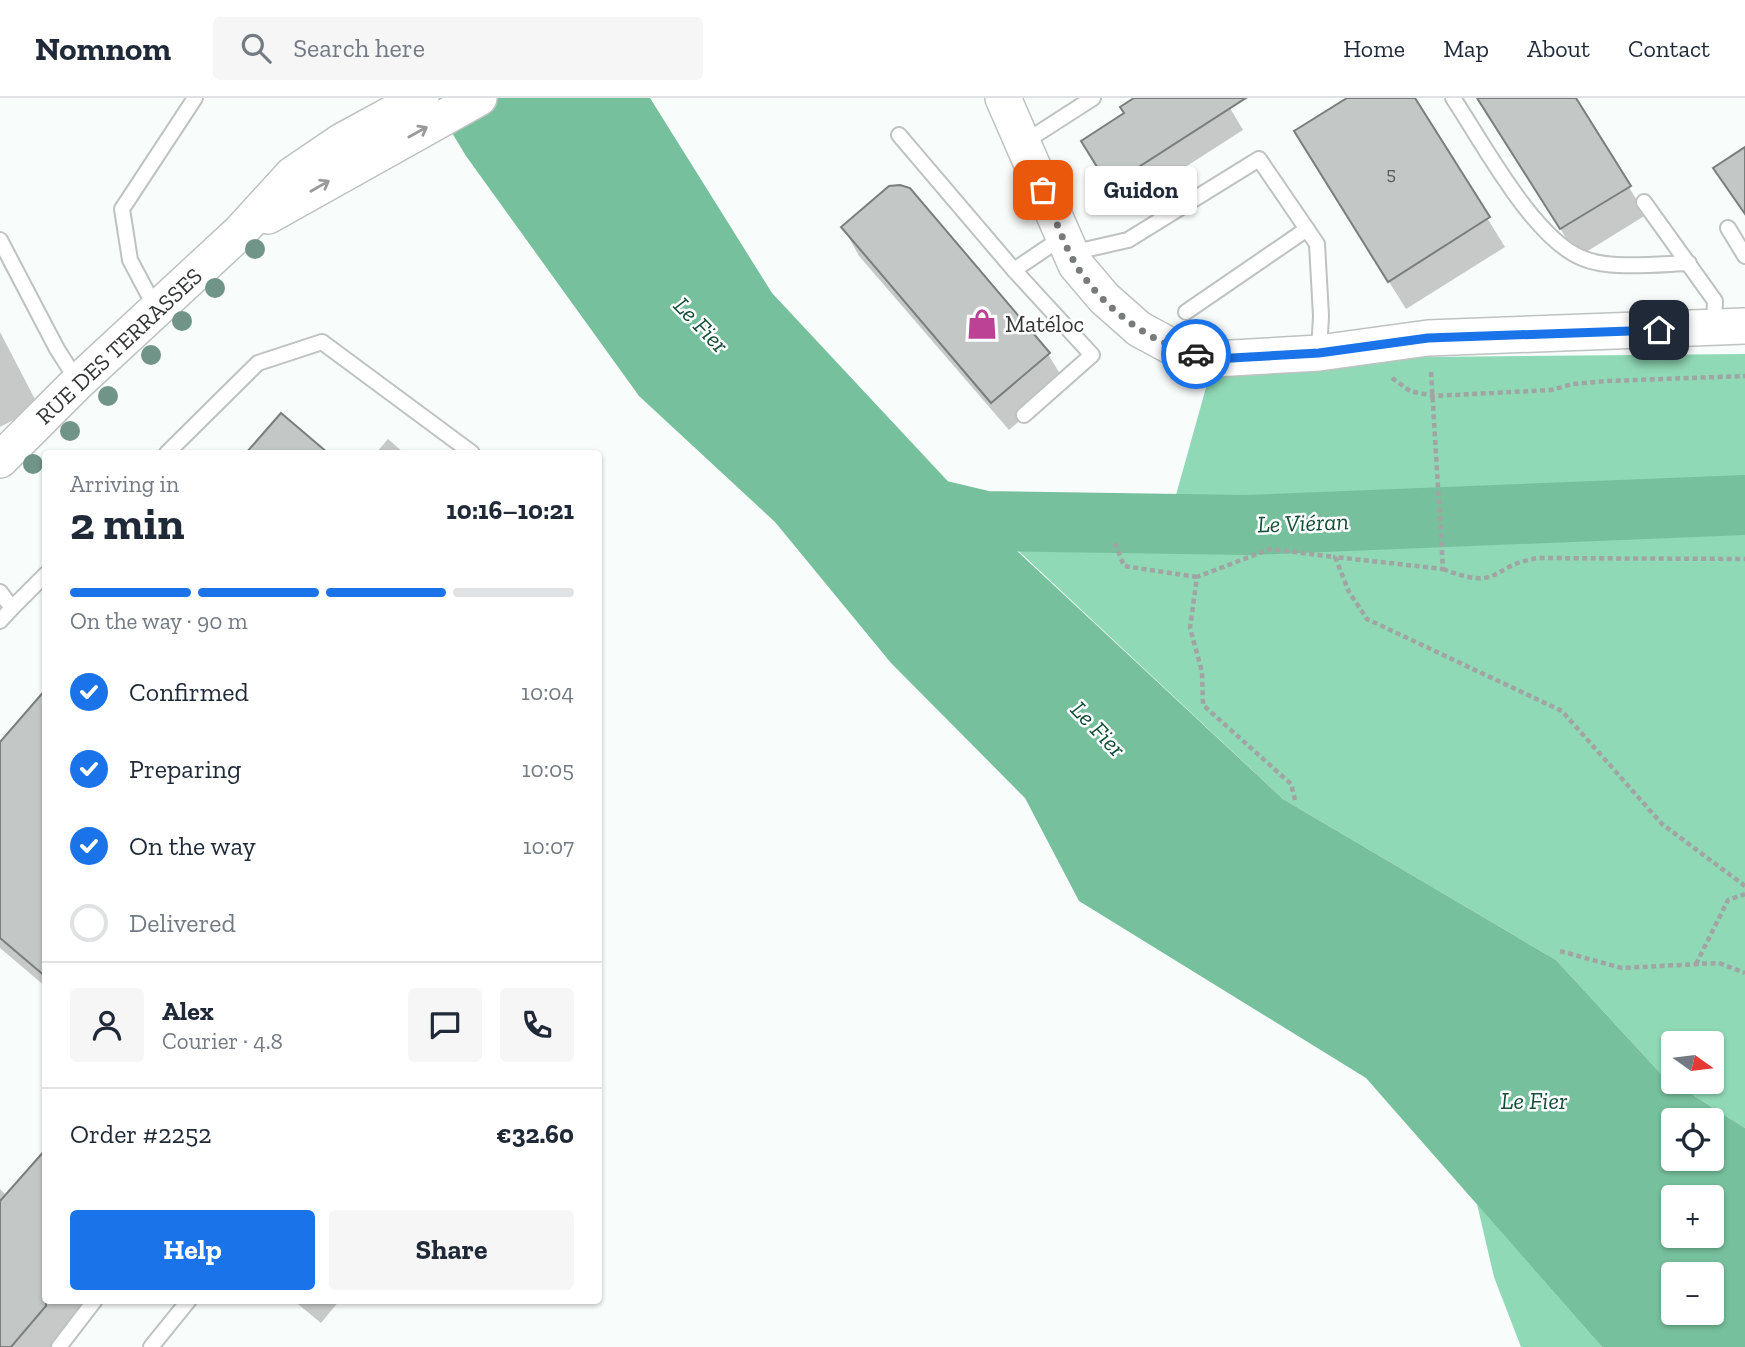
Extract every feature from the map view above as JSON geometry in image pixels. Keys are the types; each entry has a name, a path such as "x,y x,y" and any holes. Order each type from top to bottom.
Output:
{"street":[{"path":"350,153 421,98"},
{"path":"350,153 479,98"},
{"path":"1003,98 1076,265 1104,299 1139,329 1175,349 1214,359 1319,353 1428,338 1729,326"},
{"name":"RUE DES TERRASSES","path":"0,460 78,382 240,232 350,153"}],"lane":[{"path":"156,309 130,260 122,209 195,98"},
{"path":"1023,144 1093,98"},
{"path":"1453,98 1535,220 1558,244 1584,259 1619,264 1689,263"},
{"path":"899,135 1014,270 1092,355 1024,415"},
{"path":"1014,270 1068,245 1128,240 1259,159 1317,244 1321,316 1319,353"},
{"path":"1644,202 1689,263 1729,326"},
{"path":"1728,228 1745,256"},
{"path":"1186,312 1307,229"},
{"path":"0,240 57,349 78,382"},
{"path":"170,450 258,363 322,342 468,450"},
{"path":"0,621 42,578"},
{"path":"0,592 12,608"},
{"path":"59,1347 92,1304"},
{"path":"151,1347 186,1304"}],"path":[{"path":"1428,338 1443,569"},
{"path":"1115,543 1124,566 1197,577 1270,549 1443,569 1482,580 1491,579 1521,561 1538,558 1745,559"},
{"path":"1335,557 1349,592 1367,619 1562,711 1662,824 1745,886"},
{"path":"1197,577 1190,628 1202,672 1203,705 1291,784 1295,800"},
{"path":"1695,965 1728,900 1745,894"},
{"path":"1560,951 1622,968 1719,963 1745,973"}],"shaded area":[{"path":"1745,354 1745,1128 1724,1115 1724,1108 1713,1108 1691,1094 1724,1094 1724,1031 1661,1031 1661,1074 1556,960 1283,799 992,526 1169,520 1214,359"},
{"path":"1477,1204 1602,1347 1521,1347 1494,1277"}],"water":[{"name":"Le Fier","path":"431,98 650,98 772,293 985,521 1283,799 1556,960 1661,1074 1661,1094 1691,1094 1713,1108 1661,1108 1661,1171 1724,1171 1724,1115 1745,1128 1745,1347 1602,1347 1366,1078 1079,901 1025,798 891,663 775,522 639,396 466,156"}],"building":[{"path":"1134,98 1246,98 1109,186 1081,141 1124,113 1120,107"},
{"path":"1347,98 1415,98 1490,217 1388,282 1294,131"},
{"path":"1477,98 1576,98 1631,186 1560,229"},
{"path":"1745,147 1745,214 1713,168"},
{"path":"889,186 910,188 1050,353 991,403 841,227"},
{"path":"281,413 324,450 249,450"},
{"path":"42,694 42,974 0,938 0,742"},
{"path":"42,1154 42,1304 46,1306 11,1347 0,1347 0,1201"}],"waterway":[{"name":"Le Viéran","path":"905,502 985,521 1248,525 1745,505"}],"way so far":[{"path":"1043,190 1076,265 1104,299 1139,329 1175,349 1196,354"}],"place":[{"name":"Guidon","path":"1043,190"},
{"name":"Matéloc","path":"982,324"}],"route":[{"path":"1196,354 1214,359 1319,353 1428,338 1659,330"}]}
